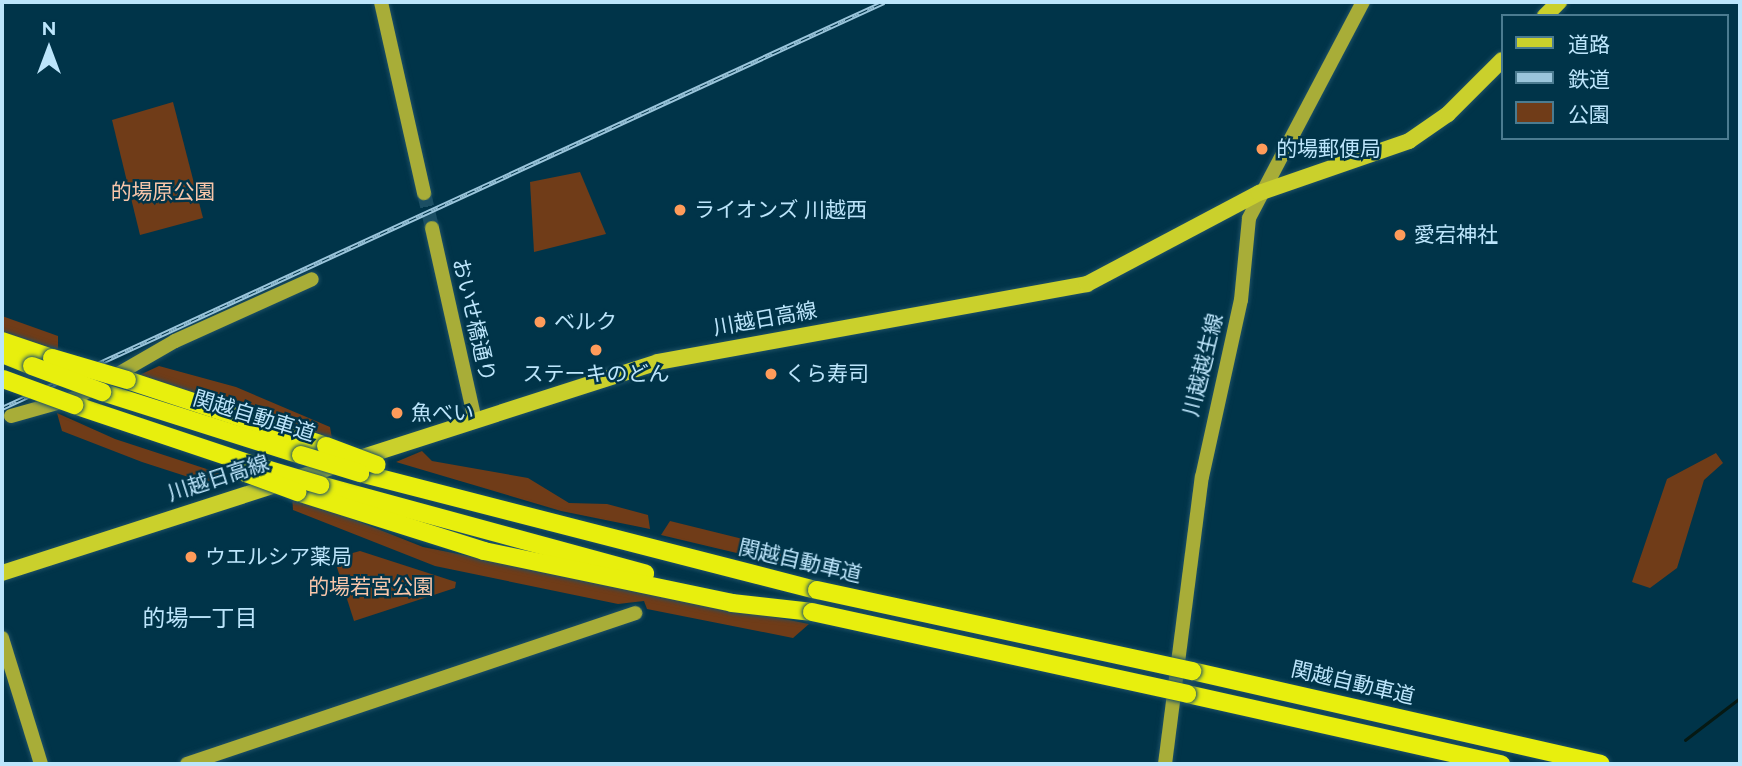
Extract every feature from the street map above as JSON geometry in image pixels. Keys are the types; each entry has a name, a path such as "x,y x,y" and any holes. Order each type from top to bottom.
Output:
{"highway":[{"path":"2,341 326,446 377,466 484,495 553,525"},
{"name":"関越自動車道","path":"2,354 102,392 301,455 553,525 817,590 1192,671 1601,764"},
{"path":"2,379 251,469 297,492 484,551 733,603 813,612"},
{"path":"251,469 813,612 1501,764"}],"main road":[{"name":"川越日高線","path":"2,573 475,420 709,350 1066,290 1259,192 1409,141 1448,114 1500,62"}],"street":[{"path":"381,2 424,192"},
{"name":"川越越生線","path":"1165,764 1210,425 1241,300 1248,218 1259,192 1363,2"},
{"name":"おいせ橋通り","path":"432,228 475,420"},
{"path":"11,416 78,397 175,341 312,279"},
{"path":"187,764 635,613"},
{"path":"2,638 41,764"}],"green space":[{"name":"的場原公園","path":"173,102 203,218 140,235 112,120"},
{"path":"580,172 606,234 534,252 530,182"},
{"path":"2,316 58,336 58,353 2,333"},
{"path":"159,366 236,387 330,427 333,444 242,407 135,377"},
{"path":"57,413 115,439 228,476 207,483 142,462 62,431"},
{"path":"422,451 432,461 528,478 569,503 607,504 648,515 650,529 561,511 396,462"},
{"path":"1716,453 1723,463 1704,480 1677,568 1650,588 1632,582 1667,479"},
{"path":"292,495 423,547 809,624 793,638 647,609 644,601 618,604 435,566 293,510"},
{"path":"670,521 815,557 820,573 661,535"},
{"name":"的場若宮公園","path":"360,551 456,582 455,588 354,621 334,558"}],"waterway":[{"path":"1685,740 1740,698"}],"tunnel":[{"path":"424,193 432,228"}],"railway":[{"path":"2,408 884,2"}],"place":[{"name":"的場郵便局","path":"1262,149"},
{"name":"ライオンズ 川越西","path":"680,210"},
{"name":"愛宕神社","path":"1400,235"},
{"name":"ベルク","path":"540,322"},
{"name":"ステーキのどん","path":"596,350"},
{"name":"くら寿司","path":"771,374"},
{"name":"魚べい","path":"397,413"},
{"name":"ウエルシア薬局","path":"191,557"}],"district":[{"name":"的場一丁目","path":"200,618"}]}
